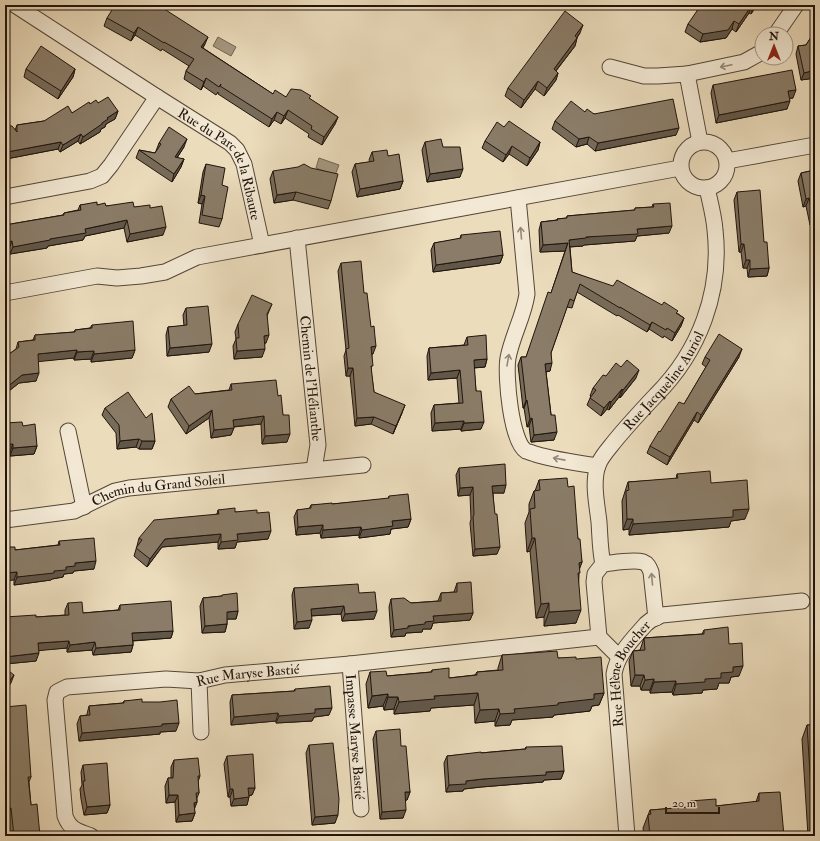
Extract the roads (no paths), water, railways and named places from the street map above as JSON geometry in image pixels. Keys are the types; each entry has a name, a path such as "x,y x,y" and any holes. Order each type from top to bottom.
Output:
{"street":[{"name":"Rue du Parc de la Ribaute","path":"15,5 230,143 237,150 244,164 262,245"},
{"path":"782,26 796,5"},
{"path":"610,67 644,76 687,74 744,62 754,56"},
{"path":"687,74 700,142"},
{"name":"Rue du Parc de la Ribaute","path":"5,197 90,181 102,176 157,97"},
{"path":"700,142 709,142 718,146 724,153 727,161 727,170 723,179 716,185 707,188 698,188 690,184 683,177 680,168 681,159 685,151 691,145 700,142"},
{"path":"727,161 815,145"},
{"path":"5,293 96,276 117,278 164,272 198,257 680,168"},
{"name":"Rue Jacqueline Auriol","path":"603,564 596,490 598,466 601,459 629,423 671,380 686,358 703,322 712,294 716,272 715,230 707,188"},
{"path":"518,198 527,294 526,305 508,357 507,371 513,426 519,442 526,451 543,456 598,466"},
{"name":"Chemin de l'Hélianthe","path":"297,238 318,445 314,469"},
{"path":"68,431 84,507"},
{"path":"314,469 363,465"},
{"name":"Chemin du Grand Soleil","path":"5,520 74,512 116,491 129,488 314,469"},
{"path":"619,657 599,637 594,582 595,574 603,564 637,561 644,562 648,566 651,572 656,618"},
{"name":"Rue Hélène Boucher","path":"626,836 614,674 615,665 619,657 646,624 656,618 669,614 802,602"},
{"name":"Rue Maryse Bastié","path":"91,836 75,830 68,825 65,816 55,700 57,692 67,687 166,679 199,681 225,675 350,664 599,637"},
{"name":"Impasse Maryse Bastié","path":"350,664 361,809"},
{"path":"199,681 201,732"}]}
